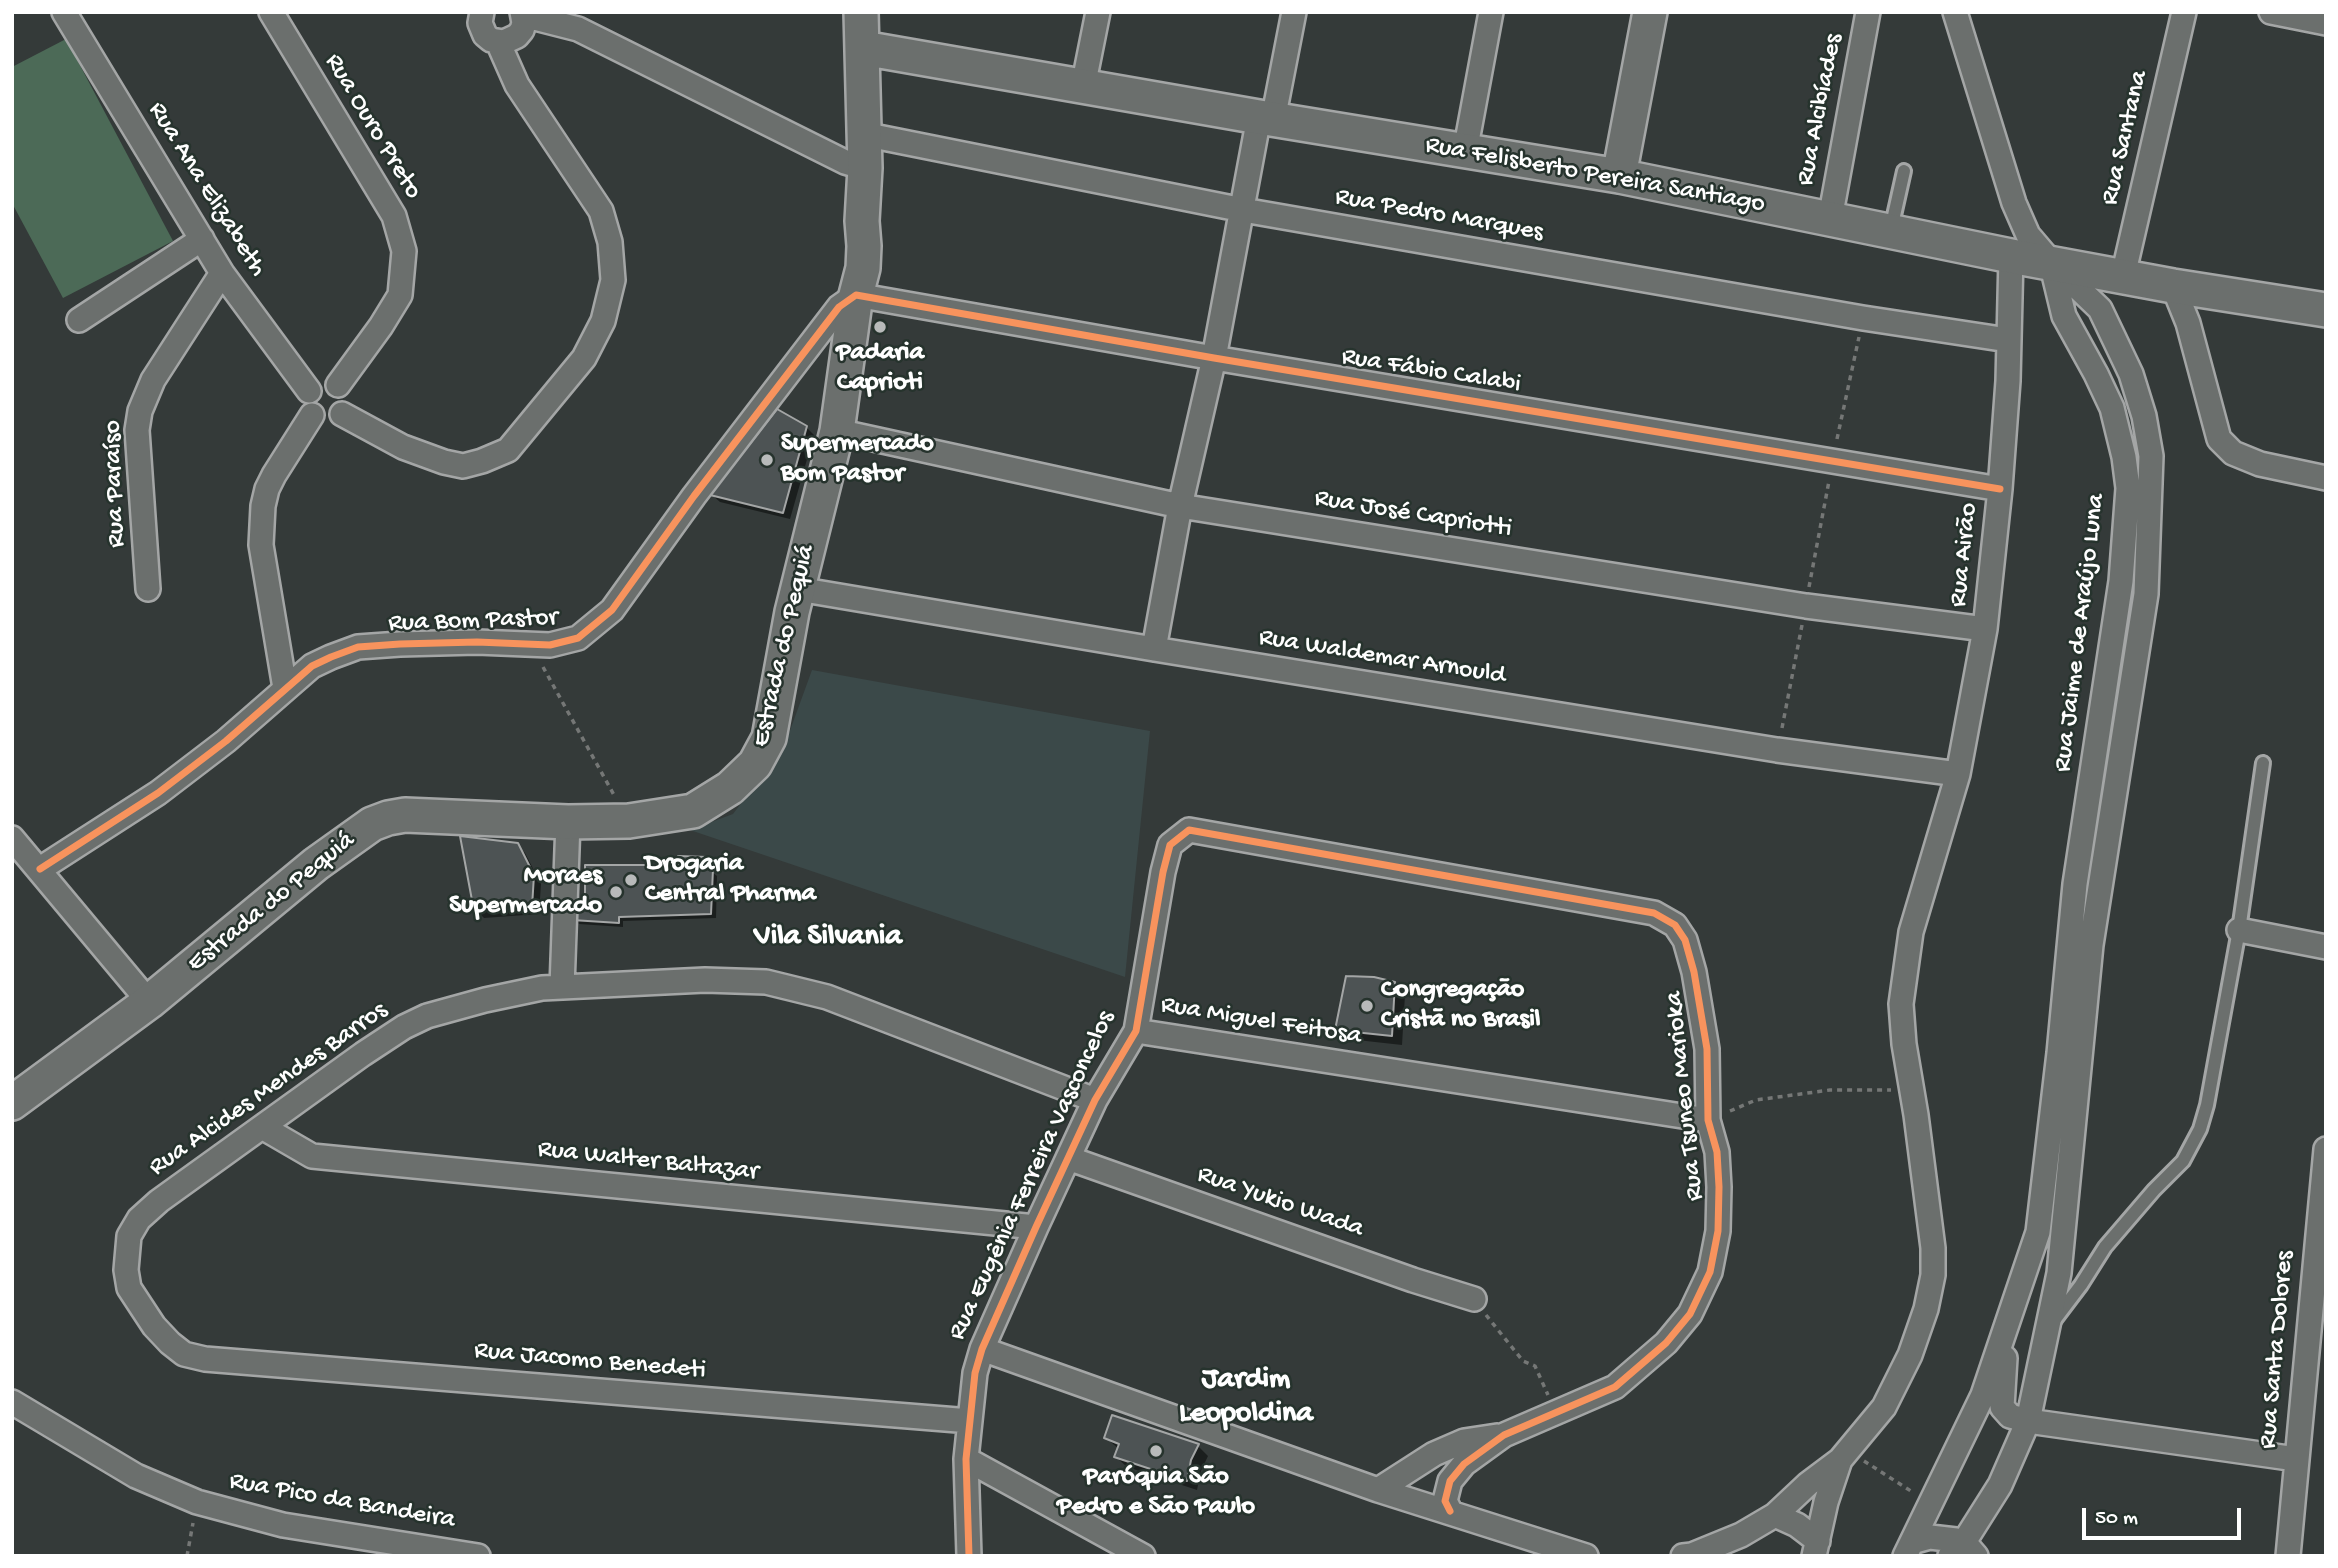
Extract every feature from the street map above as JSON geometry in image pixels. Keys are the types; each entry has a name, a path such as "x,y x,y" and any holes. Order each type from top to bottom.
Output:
{"street":[{"name":"Rua Ana Elizabeth","path":"64,12 222,273 309,391"},
{"name":"Rua Ouro Preto","path":"271,12 394,216 404,251 400,295 381,326 338,384"},
{"path":"482,12 481,29 491,40 504,42 517,36 524,23 522,14 578,29 864,169"},
{"name":"Estrada do Pequiá","path":"12,1103 149,1002 316,864 372,824 405,815 568,822 629,821 693,811 730,788 755,764 769,738 798,589 837,431 856,295 863,268 861,12"},
{"path":"1083,87 1098,12"},
{"path":"1154,649 1180,506 1214,358 1243,210 1294,12"},
{"path":"1465,152 1491,12"},
{"path":"1619,176 1650,12"},
{"name":"Rua Alcibíades","path":"1829,219 1868,12"},
{"path":"1955,12 2014,203 2028,235 2051,262"},
{"name":"Rua Santana","path":"2123,276 2184,12"},
{"path":"2271,12 2326,23"},
{"path":"342,414 403,447 444,462 463,466 481,461 508,450 584,358 603,321 613,280 611,242 601,211 523,96 498,42"},
{"name":"Rua Felisberto Pereira Santiago","path":"863,48 1619,176 2011,256 2173,286 2326,310"},
{"name":"Rua Pedro Marques","path":"863,134 1243,210 1863,318 2008,340"},
{"path":"79,320 202,239"},
{"name":"Rua Airão","path":"1844,1455 1884,1407 1910,1355 1926,1309 1933,1275 1930,1218 1910,1089 1901,1004 1912,932 1958,774 1985,629 2000,489 2011,256"},
{"name":"Rua Jaime de Araújo Luna","path":"1909,1549 1983,1395 2038,1232 2075,884 2121,581 2128,488 2124,457 2112,408 2064,316 2051,262"},
{"name":"Rua Jaime de Araújo Luna","path":"1963,1551 2000,1485 2028,1421 2059,1273 2091,944 2146,594 2151,456 2144,416 2131,374 2100,309 2051,262"},
{"name":"Rua Paraíso","path":"148,589 137,430 140,411 153,380 222,273"},
{"path":"2173,286 2195,346 2220,439 2234,453 2260,464 2326,478"},
{"name":"Rua Fábio Calabi","path":"856,295 1214,358 1833,459 2000,489"},
{"name":"Rua Bom Pastor","path":"40,869 167,786 226,741 312,666 358,647 477,642 550,645 578,638 612,610 701,486 839,307 856,295"},
{"path":"319,382 338,384 346,395 347,402 342,414 330,421 312,415 307,403 309,391 319,382"},
{"path":"285,688 261,545 263,506 274,475 312,415"},
{"name":"Rua José Capriotti","path":"837,431 1180,506 1806,606 1985,629"},
{"name":"Rua Waldemar Arnould","path":"798,589 1764,748 1958,774"},
{"path":"562,987 568,822"},
{"name":"Rua Tsuneo Marioka","path":"1163,872 1170,845 1189,831 1654,913 1675,925 1685,940 1694,972 1707,1049 1708,1119 1717,1152 1720,1187 1718,1231 1710,1272 1690,1314 1666,1343 1615,1387 1504,1436 1464,1464 1450,1481 1446,1501 1450,1511"},
{"path":"12,838 149,1002"},
{"name":"Rua Eugênia Ferreira Vasconcelos","path":"969,1556 966,1458 975,1374 982,1349 1096,1100 1136,1031 1163,872"},
{"path":"2239,930 2326,947"},
{"name":"Rua Alcides Mendes Barros","path":"205,1359 184,1354 170,1343 154,1326 129,1288 125,1270 129,1236 139,1219 159,1201 363,1054 404,1027 427,1016 542,988 705,980 766,982 827,997 1096,1100"},
{"name":"Rua Miguel Feitosa","path":"1136,1031 1708,1119"},
{"name":"Rua Walter Baltazar","path":"262,1127 312,1156 1036,1227"},
{"name":"Rua Santa Dolores","path":"2288,1556 2326,1149"},
{"name":"Rua Yukio Wada","path":"1068,1158 1474,1299"},
{"path":"2011,1315 2002,1386 2002,1407 2010,1416 2028,1421 2296,1458"},
{"path":"982,1349 1378,1490 1586,1556"},
{"name":"Rua Jacomo Benedeti","path":"205,1359 970,1421"},
{"name":"Rua Pico da Bandeira","path":"12,1402 136,1476 197,1502 283,1525 478,1556"},
{"name":"Rua Tsuneo Marioka","path":"1378,1490 1434,1454 1454,1445 1464,1441 1504,1436"},
{"path":"1683,1556 1692,1555 1741,1535 1775,1515 1844,1455"},
{"path":"1816,1548 1826,1502 1844,1455"},
{"path":"966,1458 1143,1556"},
{"path":"1775,1515 1797,1525 1816,1548"},
{"path":"1909,1549 1930,1538 1946,1538 1963,1551"}],"lane":[{"path":"1891,230 1904,171"},
{"name":"Rua Jaime de Araújo Luna","path":"2047,1330 2105,1247 2183,1161 2200,1129 2207,1105 2239,930 2263,763"}],"path":[{"path":"1833,459 1863,318"},
{"path":"530,644 629,821"},
{"path":"1708,1119 1756,1100 1830,1090 1910,1089"},
{"path":"1474,1299 1522,1361 1535,1366 1556,1413"},
{"path":"1844,1455 1903,1486"},
{"path":"187,1556 197,1502"}],"shaded area":[{"path":"812,670 1150,731 1125,977 690,830 733,814 784,747"}],"green space":[{"path":"66,39 173,241 63,298 12,203 12,67"}],"building":[{"name":"Supermercado Bom Pastor","path":"777,409 807,426 783,513 710,495"},
{"path":"460,836 518,843 534,875 532,907 474,911"},
{"path":"678,856 707,857 707,869 713,869 711,914 619,917 619,923 572,920 574,900 585,900 585,865 678,865"},
{"name":"Congregação Cristã no Brasil","path":"1346,976 1374,977 1395,982 1392,1036 1335,1030"},
{"name":"Paróquia São Pedro e São Paulo","path":"1112,1415 1199,1444 1191,1460 1187,1481 1114,1457 1119,1444 1104,1438"}],"cycle path":[{"path":"40,869 158,793 226,741 312,666 331,657 358,647 477,642 550,645 578,638 612,610 694,496 839,307 856,295 1214,358 2000,489"},
{"path":"969,1556 966,1459 975,1373 982,1349 1095,1100 1136,1031 1170,845 1189,830 1654,913 1675,925 1685,940 1694,972 1707,1049 1708,1120 1717,1152 1718,1231 1710,1272 1690,1314 1666,1343 1615,1387 1504,1435 1464,1464 1450,1481 1445,1501 1450,1511"}],"place":[{"name":"Padaria Caprioti","path":"880,327"},
{"name":"Supermercado Bom Pastor","path":"767,460"},
{"name":"Drogaria Central Pharma","path":"631,880"},
{"name":"Moraes Supermercado","path":"616,892"},
{"name":"Congregação Cristã no Brasil","path":"1367,1006"},
{"name":"Paróquia São Pedro e São Paulo","path":"1156,1451"}],"district":[{"name":"Vila Silvania","path":"828,938"},
{"name":"Jardim Leopoldina","path":"1246,1398"}]}
